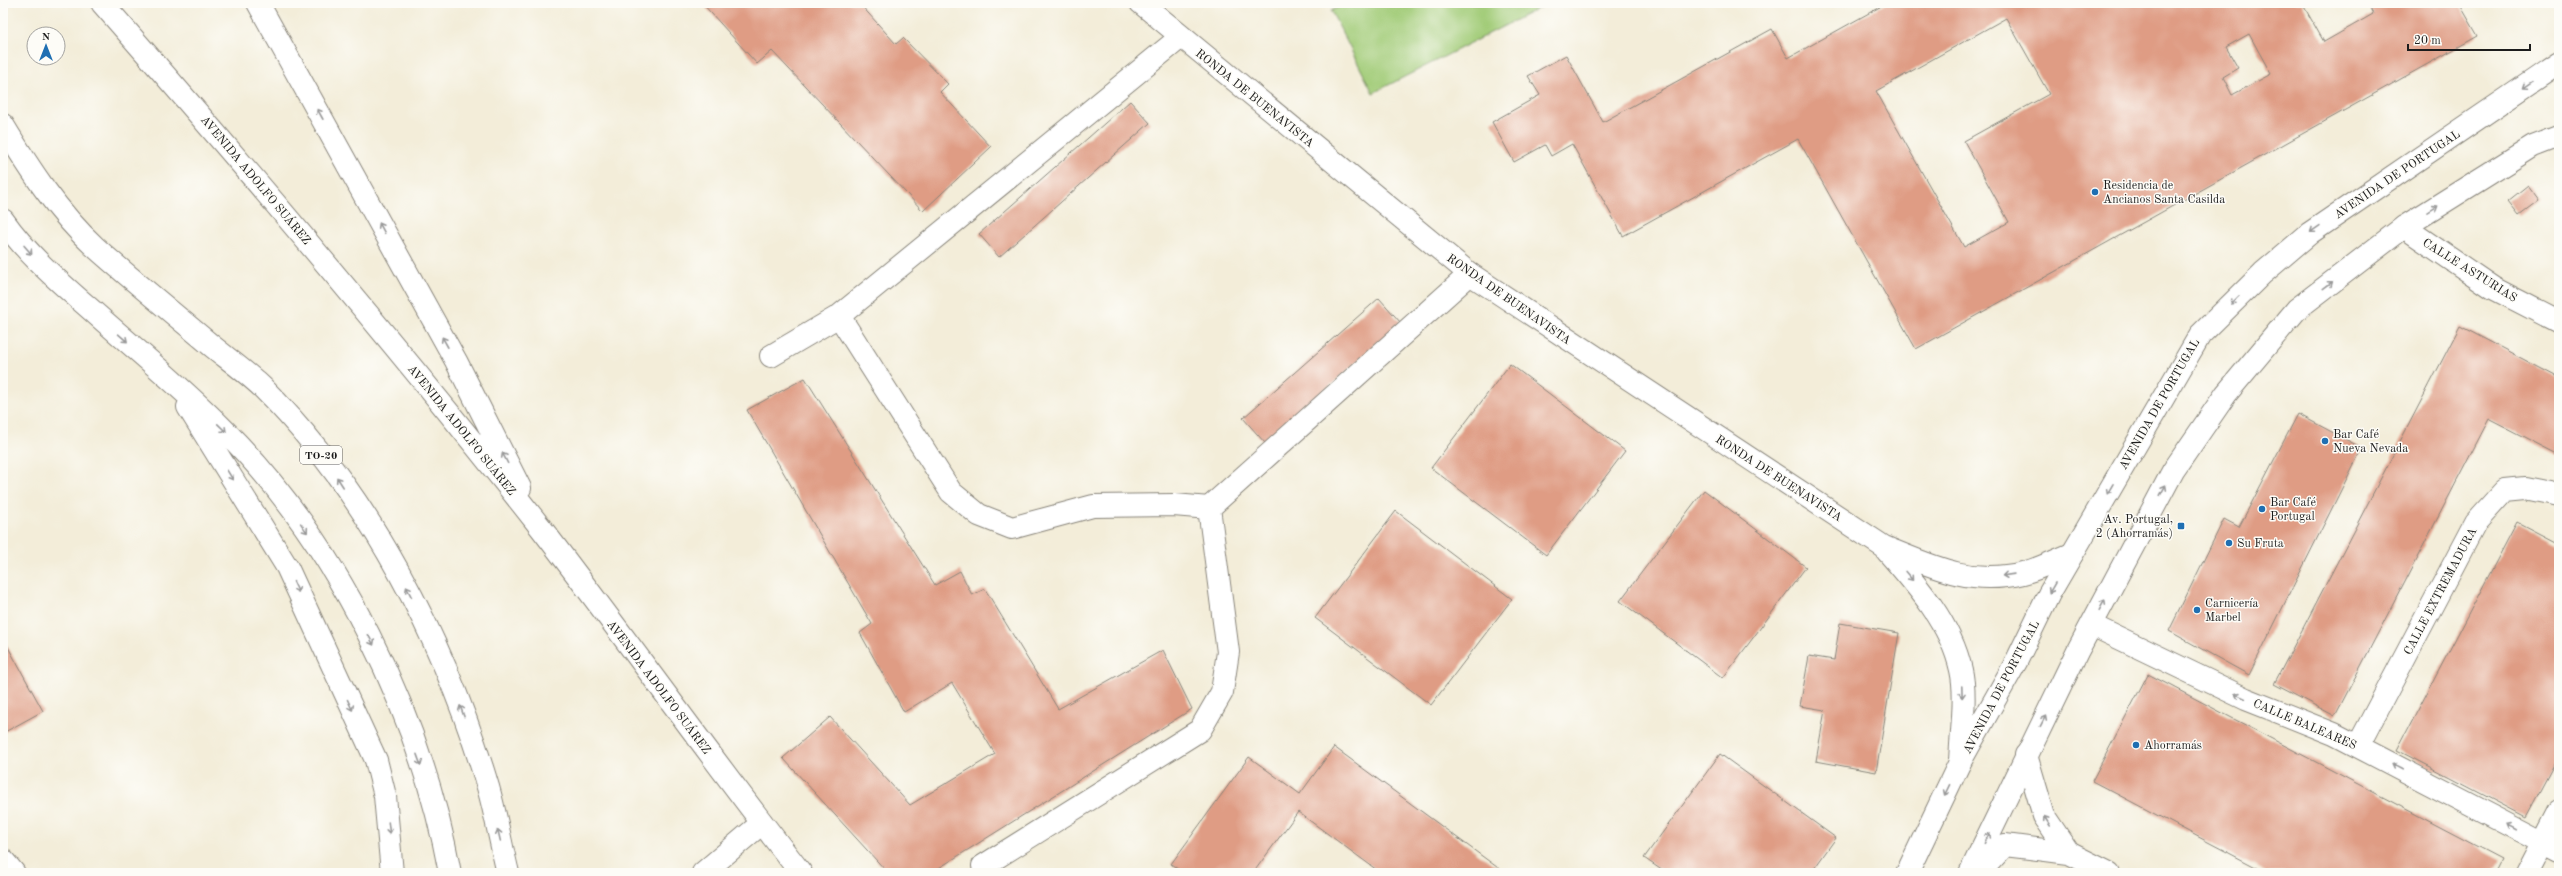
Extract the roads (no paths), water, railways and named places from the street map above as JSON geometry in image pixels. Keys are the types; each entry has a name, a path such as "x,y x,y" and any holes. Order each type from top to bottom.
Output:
{"main road":[{"name":"AVENIDA ADOLFO SUÁREZ","path":"102,3 251,173 382,331 542,530 801,873"},
{"path":"258,3 456,361 542,530"},
{"name":"RONDA DE BUENAVISTA","path":"1141,3 1470,274 1884,547 1944,572 1982,578 2023,573 2072,554"},
{"path":"771,356 839,316 1181,37"},
{"name":"AVENIDA DE PORTUGAL","path":"1907,873 1960,762 2016,662 2049,594 2200,335 2263,273 2310,233 2559,63"},
{"name":"TO-20","path":"3,125 62,213 94,246 260,386 297,425 331,468 396,566 432,637 461,709 488,788 508,873"},
{"path":"1970,873 2026,755 2173,471 2226,394 2297,309 2404,228 2533,146 2559,136"},
{"path":"3,220 45,270 173,382 225,431 287,502 342,582 390,679 440,820 450,873"},
{"name":"CALLE ASTURIAS","path":"2404,228 2493,288 2559,322"},
{"path":"839,316 951,492 979,515 1012,528 1093,506 1174,505 1209,508 1470,274"},
{"path":"173,382 287,567 372,753 385,796 392,873"},
{"name":"CALLE EXTREMADURA","path":"2358,746 2476,522 2505,490 2525,488 2559,495"},
{"path":"983,866 1200,730 1222,692 1228,652 1209,508"},
{"name":"RONDA DE BUENAVISTA","path":"1884,547 1916,584 1944,625 1961,670 1960,762"},
{"name":"CALLE BALEARES","path":"2092,625 2246,699 2334,734 2551,847"},
{"path":"2026,755 2044,816 2069,853"},
{"path":"2527,873 2551,847 2559,811"},
{"path":"703,873 762,823"},
{"path":"1979,873 2005,845 2069,853 2109,873"},
{"path":"3,860 14,873"}],"place":[{"name":"Residencia de Ancianos Santa Casilda","path":"2095,192"},
{"name":"Bar Café Nueva Nevada","path":"2325,441"},
{"name":"Bar Café Portugal","path":"2262,509"},
{"name":"Av. Portugal, 2 (Ahorramás)","path":"2181,526"},
{"name":"Su Fruta","path":"2229,543"},
{"name":"Carnicería Marbel","path":"2197,610"},
{"name":"Ahorramás","path":"2136,745"}]}
